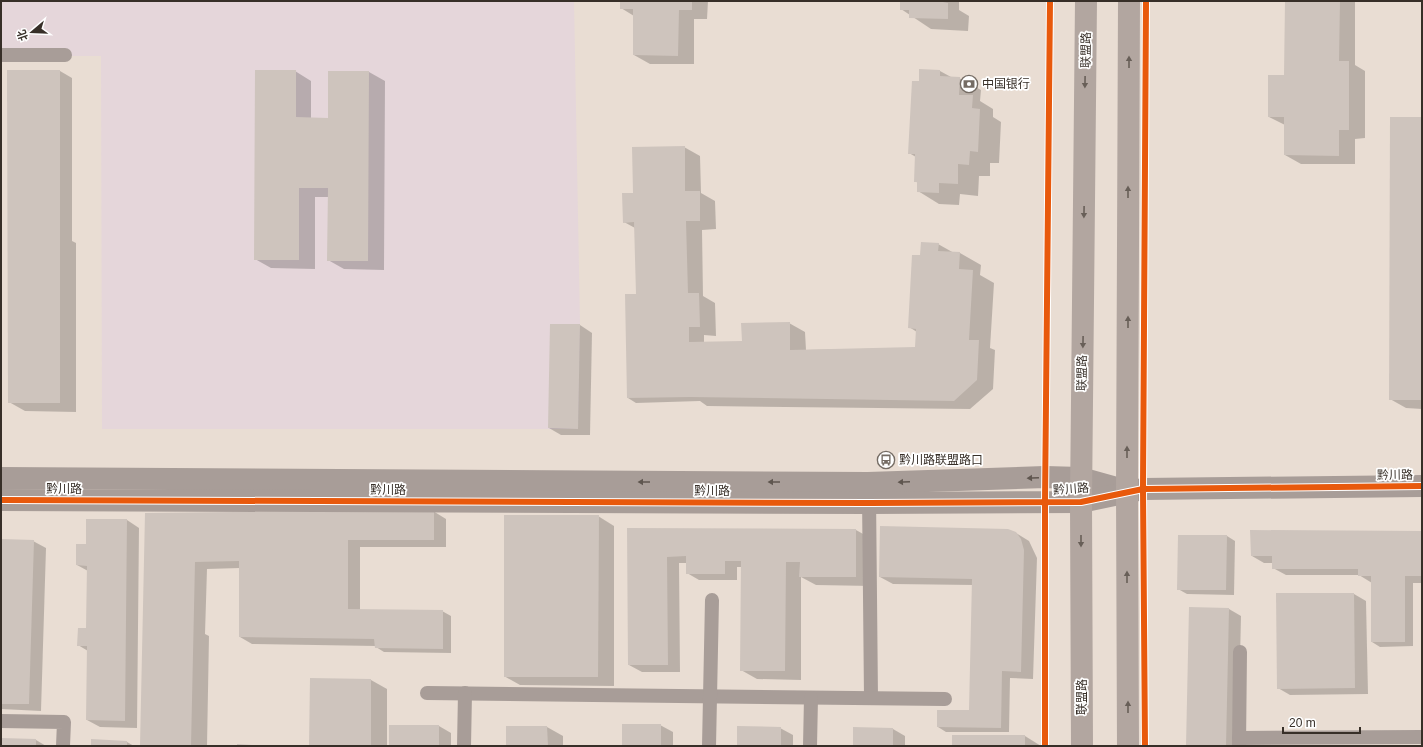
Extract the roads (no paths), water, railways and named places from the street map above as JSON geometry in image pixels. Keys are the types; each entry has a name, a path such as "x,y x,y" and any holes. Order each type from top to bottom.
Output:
{"main road":[{"name":"联盟路","path":"1082,746 1081,478 1086,1"},
{"path":"1128,746 1127,491 1129,1"}],"street":[{"name":"黔川路","path":"1,500 868,493 1045,477 1081,478 1127,491"},
{"name":"黔川路","path":"1,478 868,493 1081,502 1127,491 1144,489 1422,486"}],"lane":[{"path":"1,55 65,55"},
{"path":"868,493 871,698"},
{"path":"709,746 712,600"},
{"path":"1240,652 1239,742 1422,737"},
{"path":"427,693 945,699"},
{"path":"464,746 465,694"},
{"path":"810,746 811,698"},
{"path":"1,721 64,722 63,746"}],"place":[{"name":"中国银行","path":"969,84"},
{"name":"黔川路联盟路口","path":"886,460"}]}
